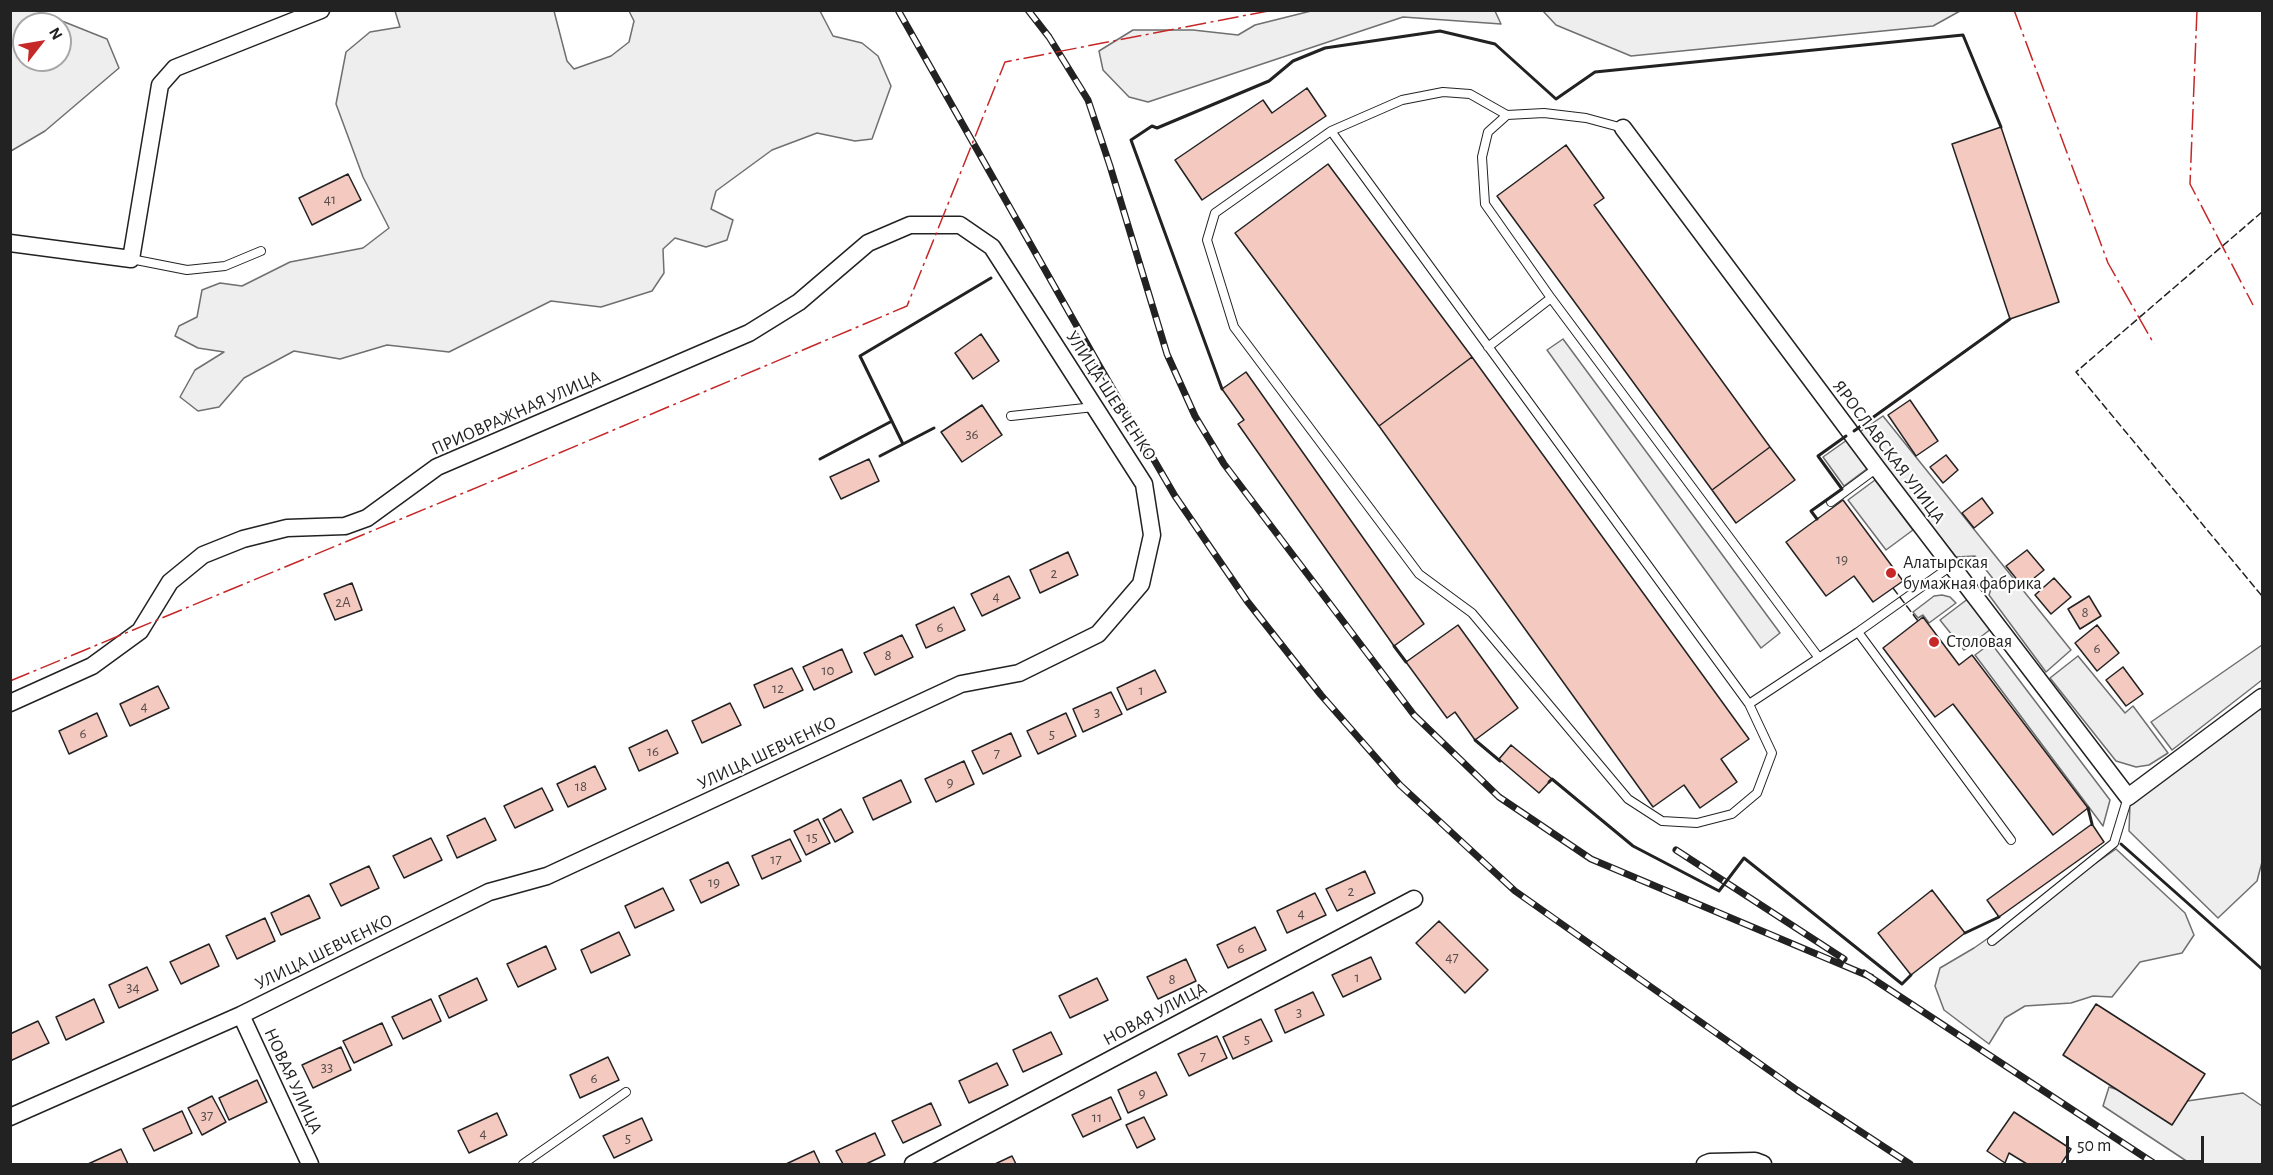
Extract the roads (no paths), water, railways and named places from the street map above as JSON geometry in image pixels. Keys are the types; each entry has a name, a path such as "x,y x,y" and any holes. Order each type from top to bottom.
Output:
{"street":[{"path":"10,243 131,259 160,85 175,68 321,10"},
{"name":"ЯРОСЛАВСКАЯ УЛИЦА","path":"1623,128 1951,566 2128,796"},
{"name":"ПРИОВРАЖНАЯ УЛИЦА","path":"10,703 92,666 140,632 170,582 203,555 243,539 287,528 345,526 367,518 436,467 749,333 799,302 868,243 910,225 960,225"},
{"name":"УЛИЦА ШЕВЧЕНКО","path":"10,1117 241,1015 489,892 547,876 961,684 1019,672 1098,634 1141,584 1152,535 1144,484 992,247 960,225"},
{"path":"2128,796 2262,697"},
{"name":"НОВАЯ УЛИЦА","path":"913,1164 1414,899"},
{"name":"НОВАЯ УЛИЦА","path":"241,1015 310,1164"},
{"path":"1705,1164 1755,1161 1763,1164"}],"lane":[{"path":"1330,131 1749,704 1772,753 1757,794 1732,814 1697,823 1662,821 1628,799 1472,613 1419,574 1234,327 1208,240 1215,213 1330,131 1402,100 1443,92 1470,94 1507,115 1586,118 1623,128"},
{"path":"1507,115 1488,132 1482,156 1485,204 1551,298 1819,658"},
{"path":"131,259 187,270 225,266 261,251"},
{"path":"1488,347 1551,298"},
{"path":"1011,416 1095,407"},
{"path":"1832,502 1877,468"},
{"path":"1749,704 1858,632 1951,566"},
{"path":"1858,632 2011,840"},
{"path":"1992,941 2114,843 2128,796"},
{"path":"523,1164 626,1092"}],"railway":[{"path":"898,10 1175,496 1247,601 1321,695 1400,785 1515,891 1797,1090 1910,1164"},
{"path":"1028,10 1049,37 1088,100 1167,354 1195,416 1224,464 1414,715 1499,797 1591,859 1871,977"},
{"path":"1676,850 1844,959"},
{"path":"1864,973 2155,1164"}],"place":[{"name":"Алатырская бумажная фабрика","path":"1891,573"},
{"name":"Столовая","path":"1934,642"}]}
